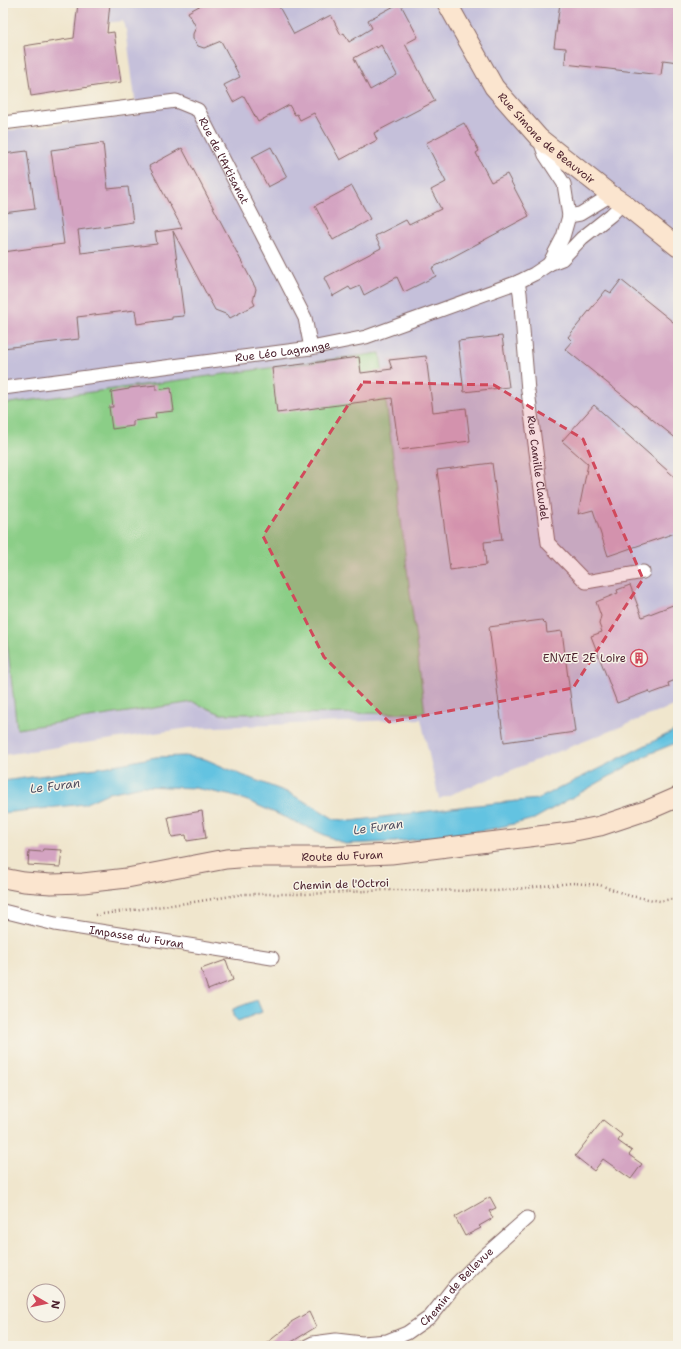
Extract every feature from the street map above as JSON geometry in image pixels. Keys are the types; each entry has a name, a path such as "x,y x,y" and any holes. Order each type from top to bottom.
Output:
{"main road":[{"name":"Rue Simone de Beauvoir","path":"447,3 494,87 540,138 678,247"},
{"name":"Route du Furan","path":"3,878 24,882 51,884 83,883 127,878 226,859 246,857 321,857 398,853 570,832 600,826 648,810 678,797"}],"street":[{"name":"Rue de l'Artisanat","path":"3,123 176,101 198,110 305,318 312,348"},
{"name":"Rue Léo Lagrange","path":"540,138 545,155 564,184 569,216 564,237 549,264"},
{"name":"Rue Léo Lagrange","path":"3,388 312,348 366,337 518,282 549,264 562,259 582,238 611,215 617,198"},
{"path":"569,216 580,214 617,198"},
{"name":"Rue Camille Claudel","path":"518,282 528,391 548,543 586,582 643,572"},
{"name":"Impasse du Furan","path":"3,911 55,924 272,958"},
{"name":"Chemin de Bellevue","path":"306,1346 313,1343 336,1340 362,1344 387,1341 407,1333 430,1317 457,1283 484,1256 527,1218"}],"path":[{"name":"Chemin de l'Octroi","path":"90,915 244,894 306,894 388,890 497,891 572,883 600,885 630,896 660,901 678,898"}],"highlighted area":[{"path":"363,382 494,385 583,439 643,579 573,688 389,722 324,657 263,536"}],"shaded area":[{"path":"78,3 678,3 678,704 439,799 421,719 189,728 3,755 3,131 137,115 126,29 123,21 75,26"}],"green space":[{"path":"380,353 425,713 221,714 193,702 17,729 3,606 3,404"}],"water":[{"name":"Le Furan","path":"678,729 678,742 651,753 534,819 492,829 395,842 345,844 248,801 233,796 195,788 142,786 108,793 84,804 3,813 3,781 104,767 156,757 185,756 205,759 289,793 334,819 352,821 467,806 538,799"},
{"path":"257,1000 262,1012 238,1021 233,1016 233,1009"}],"building":[{"path":"78,3 110,3 107,33 114,32 121,82 31,96 24,46 74,38"},
{"path":"205,3 277,3 294,34 331,15 341,35 344,33 349,42 372,28 368,20 400,3 418,37 405,44 435,101 374,133 377,140 340,160 314,113 300,120 289,105 258,122 244,96 233,102 224,85 240,77 221,41 204,48 198,46 193,39 193,34 196,27 188,12","holes":["381,45 397,75 370,90 354,58 376,46 377,48"]},
{"path":"560,3 678,3 678,62 663,60 661,75 565,64 566,48 554,47"},
{"path":"464,123 479,151 476,153 491,182 507,174 529,216 432,268 436,276 404,292 397,277 364,295 360,286 351,290 349,287 333,296 324,278 381,248 375,236 406,220 409,225 441,209 431,190 446,182 426,143"},
{"path":"103,143 108,189 128,187 133,222 78,230 81,253 157,244 155,232 182,228 149,166 182,148 256,289 253,301 255,305 230,318 228,315 215,310 173,231 184,316 137,324 135,310 77,317 79,339 3,348 3,252 64,244 51,150"},
{"path":"271,147 287,177 268,187 252,157"},
{"path":"27,151 35,209 3,213 3,154"},
{"path":"352,186 370,219 333,240 315,206"},
{"path":"621,280 678,326 678,440 565,349 572,341 568,337 606,290 611,293"},
{"path":"502,336 509,387 464,392 458,341"},
{"path":"426,356 433,412 466,408 470,441 399,450 392,398 277,413 272,368 359,357 361,373 392,369 389,360"},
{"path":"156,385 156,390 171,388 174,411 155,413 156,418 133,421 133,426 112,429 109,407 113,407 111,392"},
{"path":"594,405 678,480 676,482 678,490 678,532 608,556 593,510 578,514 588,464 562,441"},
{"path":"492,463 502,540 484,542 486,565 450,570 437,470"},
{"name":"ENVIE 2E Loire","path":"630,585 642,617 678,603 678,679 668,683 669,687 650,694 649,691 617,703 591,636 602,632 599,624 601,616 596,602 618,593 617,590"},
{"path":"542,620 546,624 547,633 562,631 575,732 504,742 489,627"},
{"path":"202,811 206,838 187,841 186,835 172,837 168,817"},
{"path":"43,849 62,850 60,867 28,865 29,851 42,852"},
{"path":"226,960 233,980 208,990 201,969"},
{"path":"603,1120 622,1135 618,1141 632,1151 629,1155 642,1164 631,1179 603,1159 594,1171 575,1156"},
{"path":"490,1197 496,1208 489,1211 493,1218 479,1226 481,1228 465,1236 455,1217"},
{"path":"309,1312 316,1327 285,1346 263,1346 291,1324 291,1322"}],"place":[{"name":"ENVIE 2E Loire","path":"639,658"}]}
